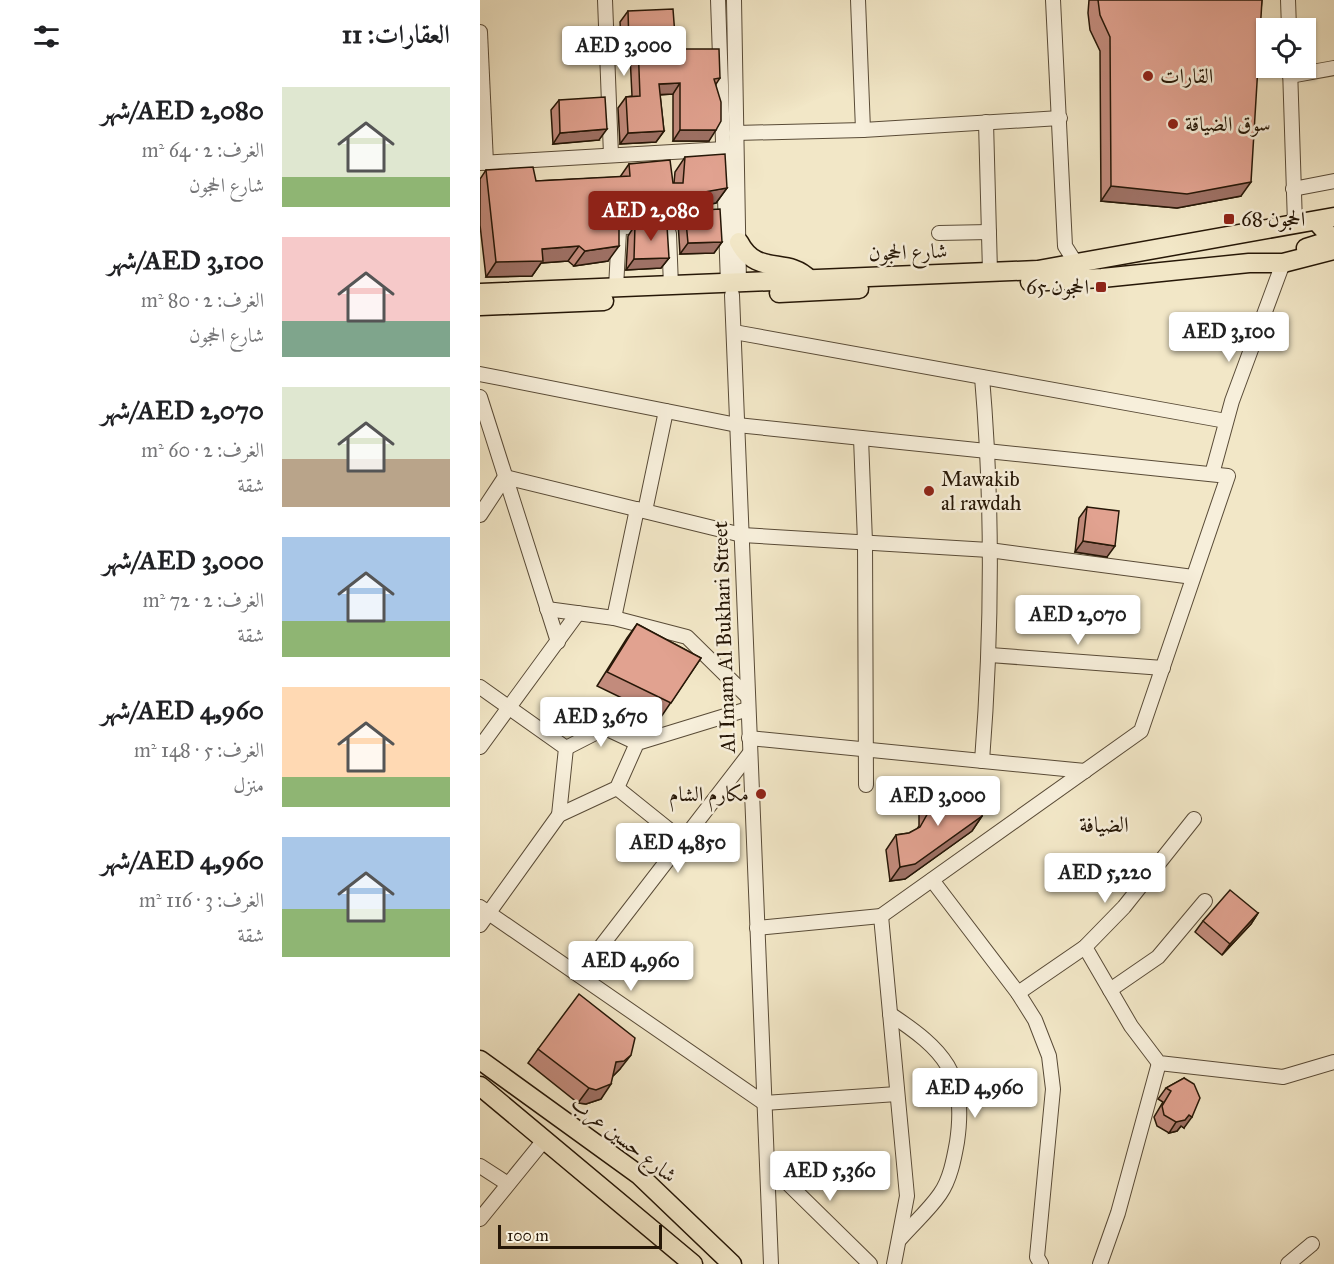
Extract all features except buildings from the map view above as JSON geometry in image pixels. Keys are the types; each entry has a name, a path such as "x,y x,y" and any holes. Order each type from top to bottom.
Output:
{"main road":[{"name":"شارع الحجون","path":"480,306 809,279 1038,270 1077,265 1334,217"},
{"path":"1249,262 1263,256 1325,242 1327,233 1316,221"},
{"path":"739,242 746,254 757,262 794,269 809,279"},
{"name":"شارع الحجون","path":"480,293 671,286 733,287 1102,278 1249,262 1283,264 1334,250"},
{"name":"شارع حسين عرب","path":"480,1060 639,1175 732,1264"},
{"path":"480,1086 693,1264"}],"street":[{"path":"605,0 611,155"},
{"path":"718,0 733,287"},
{"path":"733,287 739,242 734,0"},
{"path":"858,0 863,129"},
{"path":"1053,0 1065,246 1077,265"},
{"path":"1288,0 1289,18"},
{"path":"480,32 483,163 724,149"},
{"path":"1316,70 1334,68"},
{"path":"1290,78 1295,224"},
{"path":"736,133 863,129 1060,118"},
{"path":"986,122 990,272"},
{"path":"1293,189 1334,181"},
{"path":"616,288 619,231 622,227 659,226 667,228 671,286"},
{"path":"939,233 988,232"},
{"path":"1212,474 1226,421 1283,264"},
{"name":"Al Imam Al Bukhari Street","path":"733,287 771,1264"},
{"path":"734,332 1226,421"},
{"path":"480,374 737,425 1228,476 1142,731 881,916 757,928"},
{"path":"982,377 988,451 990,655 982,761"},
{"path":"480,398 558,642"},
{"path":"614,618 666,411"},
{"path":"861,438 865,542 866,785"},
{"path":"505,477 742,535 989,550 1193,577"},
{"path":"480,515 505,477"},
{"path":"547,609 614,618 687,637 748,703 637,743 605,728 566,748"},
{"path":"480,747 578,614"},
{"path":"990,655 1162,668"},
{"path":"480,687 566,748"},
{"path":"749,738 1085,771"},
{"path":"480,925 484,910 559,815 617,788 637,743"},
{"path":"559,815 566,748"},
{"path":"579,975 750,753"},
{"path":"617,788 684,841"},
{"path":"1018,993 1085,947 1124,907 1194,819"},
{"path":"932,880 1018,993 1035,1020 1049,1056 1053,1089 1037,1257 1041,1264"},
{"path":"1110,990 1158,957 1205,901"},
{"path":"484,910 764,1103 897,1094"},
{"path":"881,916 908,1196 894,1264"},
{"path":"1085,947 1131,1026 1159,1062 1283,1077 1334,1062"},
{"path":"890,1014 926,1038 945,1059 959,1091 959,1124 954,1161 941,1193 900,1239"},
{"path":"1100,1264 1118,1213 1159,1062"},
{"path":"480,1219 545,1138"},
{"path":"767,1163 870,1264"},
{"path":"480,1166 508,1184"},
{"path":"1288,1264 1312,1244"}],"place":[{"name":"القارات","path":"1148,76"},
{"name":"سوق الضياقة","path":"1173,124"},
{"name":"الحجون 68","path":"1229,219"},
{"name":"الحجون 65","path":"1101,287"},
{"name":"Mawakib al rawdah","path":"929,491"},
{"name":"مكارم الشام","path":"761,794"}],"district":[{"name":"الضيافة","path":"1104,824"}]}
